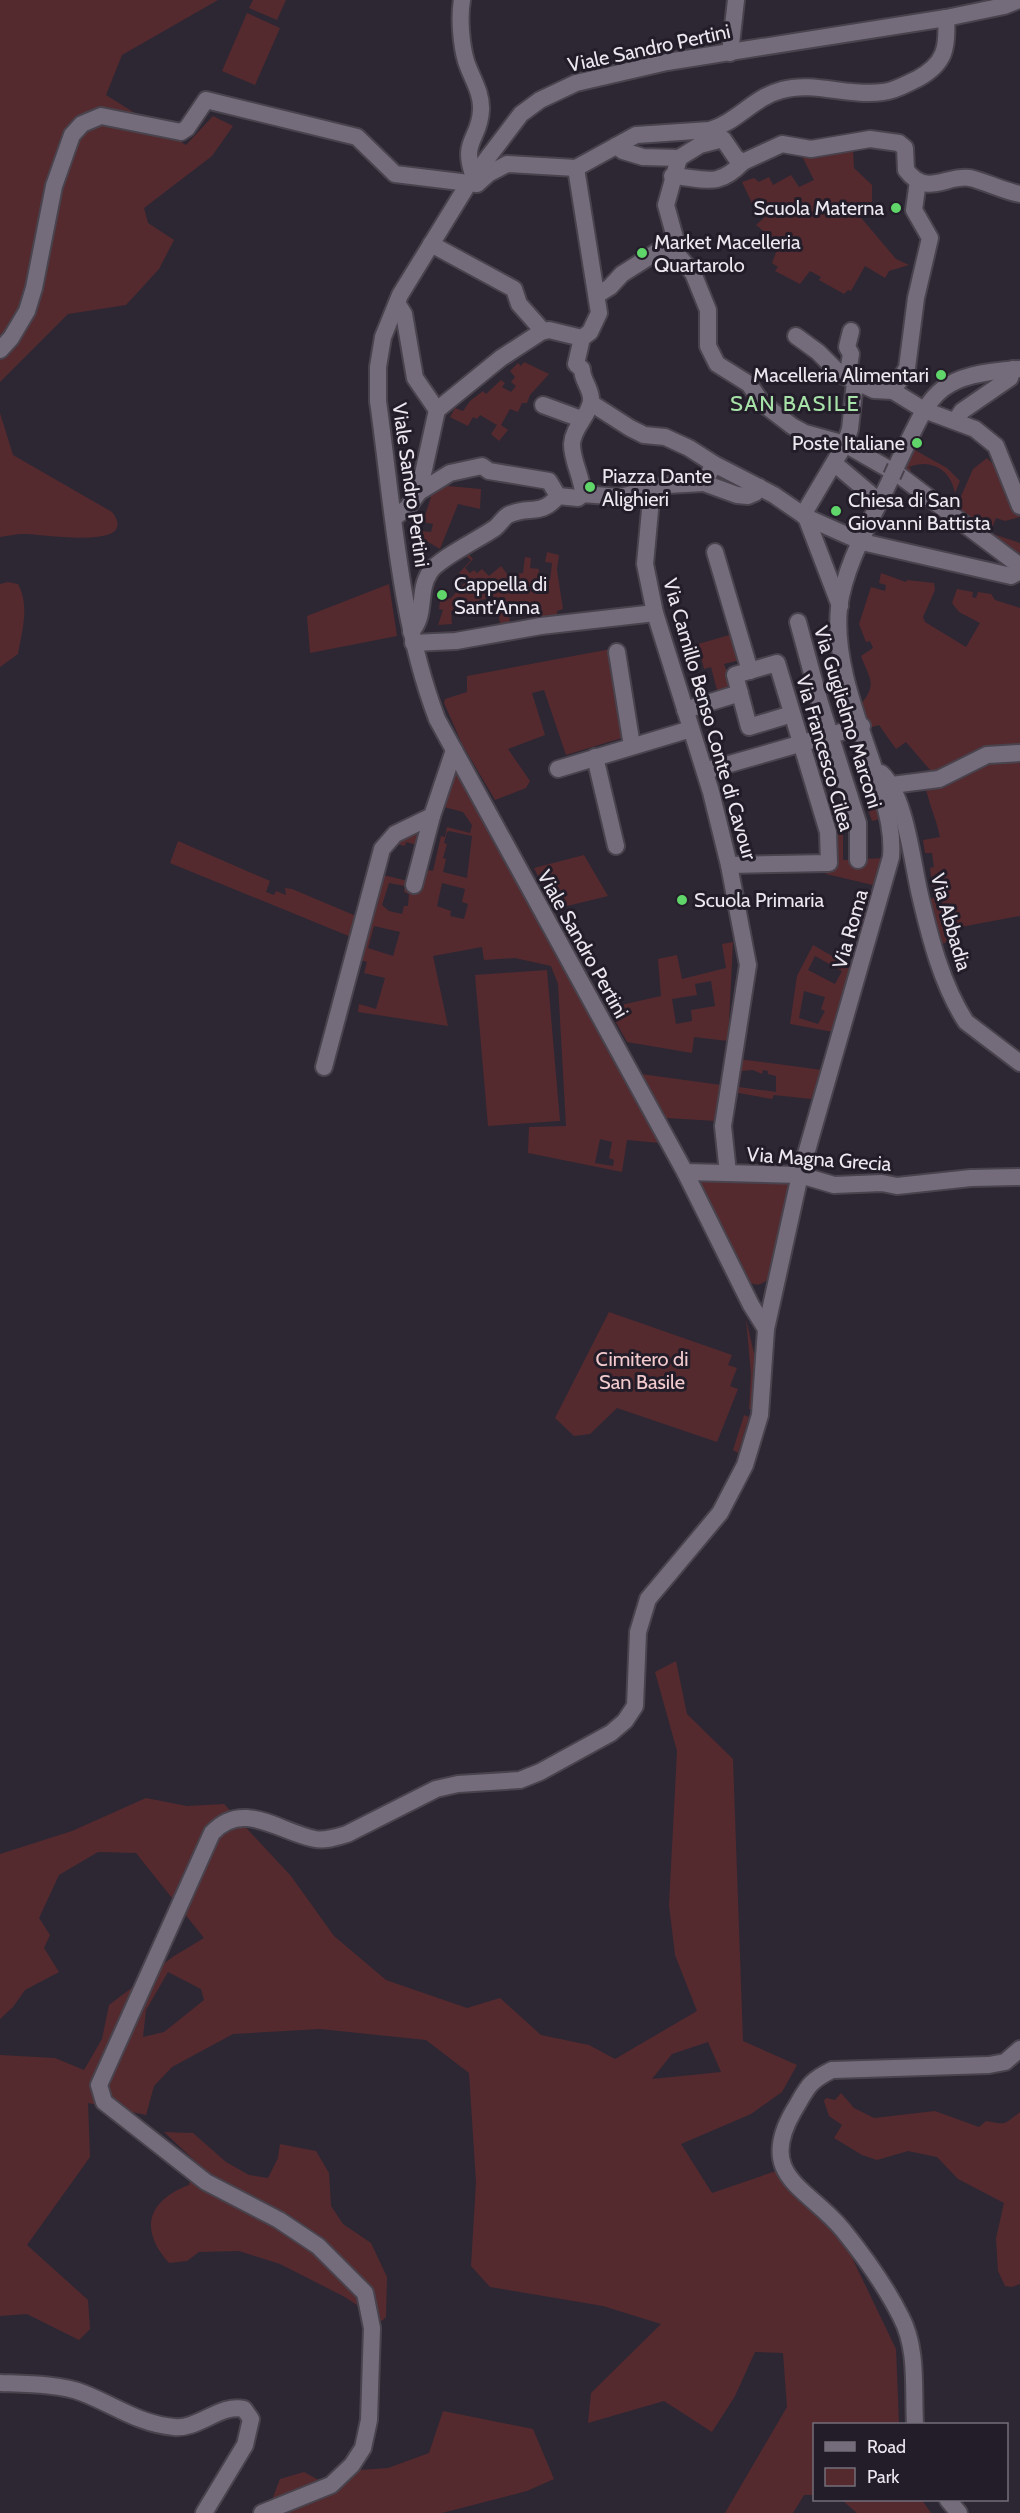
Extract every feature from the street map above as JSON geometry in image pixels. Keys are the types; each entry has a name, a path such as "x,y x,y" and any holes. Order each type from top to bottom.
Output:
{"street":[{"path":"462,0 465,60 481,103 480,118 469,144 467,160 472,179 477,184 494,170 507,164 576,168 636,135 701,132 720,127 763,98 780,90 803,88 883,92 899,88 927,73 940,59 948,41 946,18"},
{"path":"730,53 736,0"},
{"name":"Viale Sandro Pertini","path":"766,1329 751,1305 686,1172 437,719 424,687 412,637 378,401 378,367 383,337 397,303 472,179 522,114 549,94 589,79 667,62 946,18 1004,6 1019,0"},
{"path":"0,350 11,338 27,311 34,288 54,186 72,135 82,124 101,116 181,132 187,128 206,100 357,137 396,174 472,179"},
{"path":"616,146 622,151 643,157 679,158 700,145 723,138 736,158 743,162"},
{"path":"672,176 712,182 732,173 743,162 782,144 811,149 870,139 905,147 906,170 918,181 935,185 958,177 1020,194"},
{"path":"597,294 610,287 622,274 677,245 666,205 672,176 679,158"},
{"path":"576,168 599,313 590,332 582,338 576,364 582,369 582,378 590,392 591,403 572,440 573,453 582,479 583,494"},
{"path":"893,392 906,368 913,318 930,238 914,210 918,181"},
{"path":"431,244 514,289 519,304 543,331"},
{"path":"591,403 630,428 644,435 665,437 759,487 804,516 862,542 1011,576 1020,568 891,470 844,444 805,433 792,426 762,403 749,384 717,364 708,346 708,310 693,273 669,250"},
{"path":"397,303 404,314 415,378 437,410"},
{"path":"419,492 437,410 501,358 543,331 549,330 582,338"},
{"path":"840,606 804,516 817,488 835,464 850,429 855,382 848,373 851,354 847,347 851,331"},
{"path":"796,336 819,352 840,374 855,382 874,390 893,392 924,410 956,420 975,429 996,446 1020,506"},
{"path":"956,420 962,411 1010,378 1016,369"},
{"name":"Via Roma","path":"262,2513 331,2485 352,2465 363,2448 369,2420 372,2328 365,2293 318,2246 279,2220 206,2182 104,2102 99,2085 212,1833 222,1822 248,1817 316,1839 347,1834 436,1790 458,1784 520,1780 611,1733 625,1721 635,1706 638,1692 638,1632 648,1599 720,1513 745,1465 760,1415 766,1329 800,1175 891,857 890,822 839,648 840,606 846,578 880,502 891,470 924,410 938,391 949,382 1016,369"},
{"path":"543,405 581,419"},
{"path":"704,483 714,464"},
{"path":"835,464 880,502"},
{"path":"395,517 407,508 419,492 450,473 482,466 489,471 549,481 554,502"},
{"path":"654,613 541,626 456,641 412,637 422,614 425,586 430,571 496,527 506,516 554,502 578,498 583,494 620,497 667,485 704,483 748,496 755,493 759,487"},
{"name":"Via Camillo Benso Conte di Cavour","path":"652,489 645,564 654,613 705,771 729,865 748,965 723,1126 728,1173"},
{"path":"715,552 742,673 740,693 749,727 792,714"},
{"name":"Via Guglielmo Marconi","path":"798,622 829,734 858,823 858,860"},
{"path":"617,652 632,746"},
{"name":"Via Francesco Cilea","path":"729,865 829,863 828,832 777,663 742,673"},
{"path":"685,710 740,693"},
{"path":"705,771 862,726"},
{"path":"558,769 691,729"},
{"path":"414,885 432,816 454,750"},
{"path":"876,774 881,773 892,785 939,779 987,755 1020,753"},
{"path":"595,757 616,846"},
{"name":"Via Abbadia","path":"892,785 921,899 951,994 966,1022 1020,1063"},
{"path":"324,1067 382,849 395,834 432,816"},
{"name":"Via Magna Grecia","path":"686,1172 800,1175 834,1185 882,1183 897,1186 971,1178 1020,1177"},
{"path":"915,2423 912,2346 901,2317 842,2228 792,2181 779,2152 780,2142 790,2118 812,2079 832,2070 989,2065 1005,2062 1020,2049"},
{"path":"0,2383 81,2392 130,2416 176,2428 202,2422 237,2407 244,2409 251,2419 245,2445 204,2513"},
{"path":"950,2501 959,2513"}],"green space":[{"path":"0,0 218,0 122,55 106,95 186,145 213,116 233,126 212,156 144,208 148,223 174,240 159,269 126,305 68,314 0,382"},
{"path":"253,0 286,0 277,20 249,8"},
{"path":"247,13 280,28 255,85 222,71"},
{"path":"853,148 854,168 872,185 872,202 852,207 896,259 909,265 889,271 885,278 865,266 851,291 848,290 844,294 819,280 821,277 810,271 800,284 775,271 778,267 772,263 778,247 770,243 772,238 756,225 766,216 752,203 742,182 754,178 759,182 769,177 773,185 791,175 799,187 814,180 800,152"},
{"path":"524,362 549,374 530,395 527,403 522,403 518,412 510,409 501,425 508,430 499,441 491,434 497,425 480,415 477,419 473,417 468,426 450,417 455,408 463,411 470,401 483,391 486,394 501,380 505,383 502,387 511,392 516,386 511,382 515,377 510,371 518,363 521,366"},
{"path":"0,413 13,455 112,512 118,524 113,532 84,538 23,534 0,537"},
{"path":"913,449 947,468 960,481 955,493 949,478 939,468 932,465 909,467 911,470 908,475 902,472"},
{"path":"987,458 992,463 998,458 1020,514 1020,517 1005,521 996,518 990,533 1020,543 1020,560 955,510 973,469"},
{"path":"448,483 448,486 481,489 480,509 458,504 440,549 418,536 417,538 413,530 431,532 433,524 423,522 431,497 423,495"},
{"path":"467,552 473,559 465,568 470,573 474,570 477,573 482,569 489,576 501,566 508,575 523,573 525,557 531,558 530,568 539,569 538,580 550,580 552,563 545,562 547,552 559,555 557,570 563,609 557,611 558,621 536,623 534,615 520,617 517,603 507,605 511,627 501,629 497,605 490,605 487,599 479,600 480,613 467,614 466,610 451,611 452,624 438,625 443,610 439,609 440,601 451,598 467,580 459,573 471,560 463,554"},
{"path":"881,573 906,582 907,580 934,583 935,590 923,617 925,622 966,647 980,623 959,612 952,603 957,589 973,592 972,597 976,598 978,592 991,594 995,600 1020,608 1020,916 945,930 951,941 938,945 927,899 934,898 930,868 934,867 932,853 925,853 923,840 940,837 925,785 937,778 906,742 896,749 879,725 869,728 861,704 871,686 861,656 873,648 870,641 866,642 859,624 871,587 885,591 886,585 879,583"},
{"path":"8,582 18,584 22,592 24,619 18,654 0,667 0,584"},
{"path":"389,584 397,636 310,653 307,616"},
{"path":"733,634 740,660 724,664 731,682 726,688 717,690 711,667 704,669 698,644"},
{"path":"611,649 622,738 566,755 544,690 532,693 545,735 508,749 530,781 526,788 495,800 462,744 444,703 445,699 467,692 467,676"},
{"path":"452,763 660,1143 627,1140 622,1172 528,1153 529,1127 566,1126 558,984 551,966 515,958 484,960 482,947 433,956 448,1026 358,1012 359,1004 376,1009 385,978 364,973 367,962 357,959 384,854 399,837 433,817","holes":["440,806 463,812 472,825 470,833 447,827 445,837 441,836 433,871 423,869","449,831 472,836 467,878 443,872 446,859 443,858 447,844 444,843","406,842 417,845 408,881 383,875 389,850 397,844 405,846","389,883 405,886 404,892 409,894 408,906 404,906 402,914 389,911 382,905","442,883 465,889 462,902 468,904 464,919 450,916 451,911 437,906","374,926 400,932 393,956 368,948","600,1139 612,1142 609,1158 614,1160 613,1166 595,1163"]},
{"path":"872,783 884,818 872,821 860,787"},
{"path":"843,834 843,860 885,858 862,931 859,928 873,885 826,874 824,869 833,835"},
{"path":"178,841 270,881 266,892 274,895 276,891 286,895 285,888 292,889 361,918 356,939 170,863"},
{"path":"584,855 608,896 555,909 534,868"},
{"path":"733,942 728,1041 694,1037 692,1053 627,1042 608,1008 661,996 658,959 677,955 682,979 726,968 722,944","holes":["711,981 715,1006 691,1010 692,1021 676,1024 672,999 697,995 695,984"]},
{"path":"813,945 853,968 833,1032 790,1024 797,976","holes":["815,956 842,971 835,984 808,970","804,991 825,997 821,1009 825,1011 818,1024 799,1018"]},
{"path":"547,970 560,1121 488,1126 475,975"},
{"path":"738,1059 823,1070 811,1099 774,1095 772,1099 733,1092","holes":["753,1070 762,1074 763,1070 776,1076 776,1092 739,1087 742,1071"]},
{"path":"641,1074 721,1085 716,1121 666,1118"},
{"path":"792,1179 767,1280 761,1284 753,1284 745,1280 693,1181"},
{"name":"Cimitero di San Basile","path":"609,1312 732,1355 728,1365 737,1368 730,1386 738,1389 717,1442 617,1408 590,1434 574,1436 555,1418"},
{"path":"746,1319 756,1362 752,1409 749,1409 751,1374"},
{"path":"744,1415 749,1417 738,1453 733,1450"},
{"path":"676,1661 687,1714 733,1759 743,2041 797,2065 782,2092 751,2114 681,2144 712,2193 776,2171 844,2241 896,2349 899,2423 813,2423 813,2495 804,2495 793,2513 725,2513 787,2407 783,2353 755,2352 735,2396 712,2432 664,2401 588,2423 591,2393 661,2324 603,2306 490,2287 471,2266 476,2182 469,2073 426,2040 320,2029 233,2034 172,2067 154,2086 146,2115 88,2103 90,2157 27,2245 88,2300 90,2329 79,2340 27,2314 0,2316 0,2055 55,2058 84,2070 102,2039 109,2005 174,1956 204,1938 136,1853 98,1852 59,1875 39,1918 50,1935 44,1948 59,1972 25,1990 13,2007 0,2019 0,1854 72,1831 146,1798 187,1806 224,1804 291,1876 334,1936 386,1980 467,2008 500,1998 541,2035 589,2045 615,2059 697,2011 675,1955 669,1905 677,1751 655,1672","holes":["168,1972 201,1989 204,2000 164,2032 143,2037 146,2010","708,2042 721,2072 652,2079 672,2054"]},
{"path":"841,2093 854,2108 874,2118 935,2111 979,2127 986,2121 1005,2123 1020,2112 1020,2284 1012,2287 1005,2286 998,2271 996,2238 1004,2203 958,2179 937,2157 908,2151 877,2160 862,2155 834,2138 842,2125 829,2116 824,2101 826,2098 835,2100"},
{"path":"164,2132 193,2133 226,2162 249,2175 268,2178 278,2158 280,2144 316,2151 329,2173 331,2206 343,2224 371,2243 387,2277 386,2317 382,2321 343,2296 280,2264 239,2251 199,2252 187,2261 169,2263 154,2239 151,2228 152,2218 156,2208 164,2199 189,2185 195,2161"},
{"path":"443,2411 533,2429 554,2479 527,2491 442,2513 267,2513 280,2479 304,2472 333,2488 359,2470 388,2468 429,2453"},
{"path":"843,2501 923,2501 931,2513 857,2513"}],"place":[{"name":"Scuola Materna","path":"896,208"},
{"name":"Market Macelleria Quartarolo","path":"642,253"},
{"name":"Macelleria Alimentari","path":"941,375"},
{"name":"Poste Italiane","path":"917,443"},
{"name":"Piazza Dante Alighieri","path":"590,487"},
{"name":"Chiesa di San Giovanni Battista","path":"836,511"},
{"name":"Cappella di Sant'Anna","path":"442,595"},
{"name":"Scuola Primaria","path":"682,900"}],"district":[{"name":"SAN BASILE","path":"795,403"}]}
